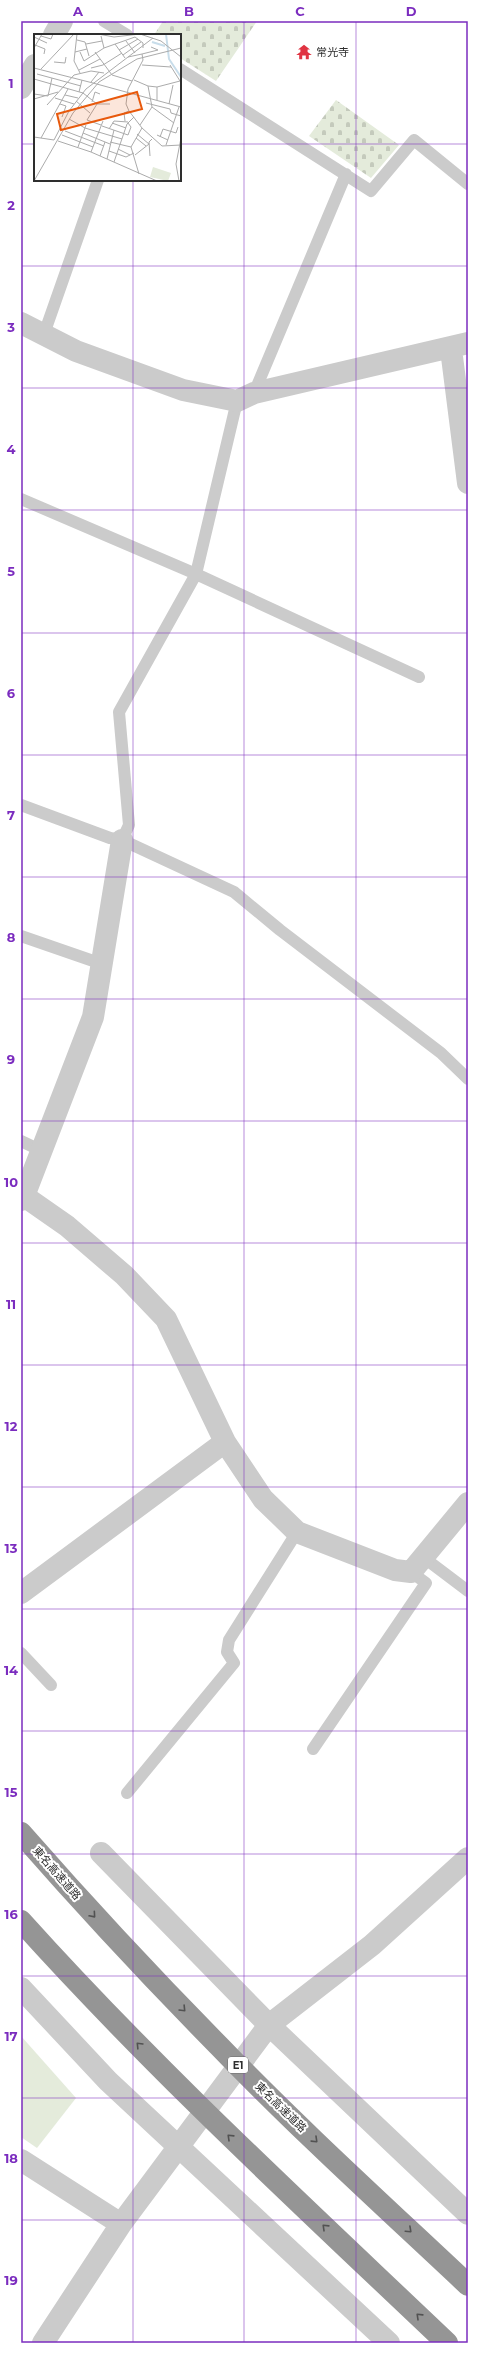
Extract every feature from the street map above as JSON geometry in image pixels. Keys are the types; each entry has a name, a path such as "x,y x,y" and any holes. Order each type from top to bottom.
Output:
{"highway":[{"name":"東名高速道路","path":"21,1833 99,1921 220,2047 349,2174 468,2285"},
{"path":"21,1921 66,1971 203,2111 447,2343"}],"street":[{"path":"55,34 62,21"},
{"path":"21,88 34,67"},
{"path":"21,323 76,351 183,390 246,397 460,346 468,483"},
{"path":"122,840 93,1017 23,1198 67,1226 124,1275 166,1319 225,1442 263,1499 297,1532 395,1570 417,1565 468,1503"},
{"path":"21,1593 225,1442"},
{"path":"101,1853 269,2025 468,2214"},
{"path":"43,2343 121,2224 269,2025 372,1945 468,1858"},
{"path":"21,1988 108,2081 177,2147 389,2343"},
{"path":"21,2160 121,2224"}],"lane":[{"path":"104,21 124,34"},
{"path":"181,70 371,191 414,140 468,184"},
{"path":"122,840 129,825 119,712 196,574 246,397 346,174"},
{"path":"44,334 98,181"},
{"path":"21,499 196,574 419,677"},
{"path":"21,805 110,838 122,840 234,892 280,930 441,1052 468,1078"},
{"path":"21,936 102,964"},
{"path":"21,1141 42,1151"},
{"path":"127,1793 234,1663 227,1652 229,1640 297,1532"},
{"path":"417,1565 468,1591"},
{"path":"312,1749 426,1583 417,1565"},
{"path":"21,1653 51,1685"}],"green space":[{"path":"163,21 257,21 216,81 181,59 181,34 155,34"},
{"path":"336,100 399,145 371,178 309,136"},
{"path":"21,2036 76,2098 37,2148 21,2137"}],"place":[{"name":"常光寺","path":"304,52"}]}
